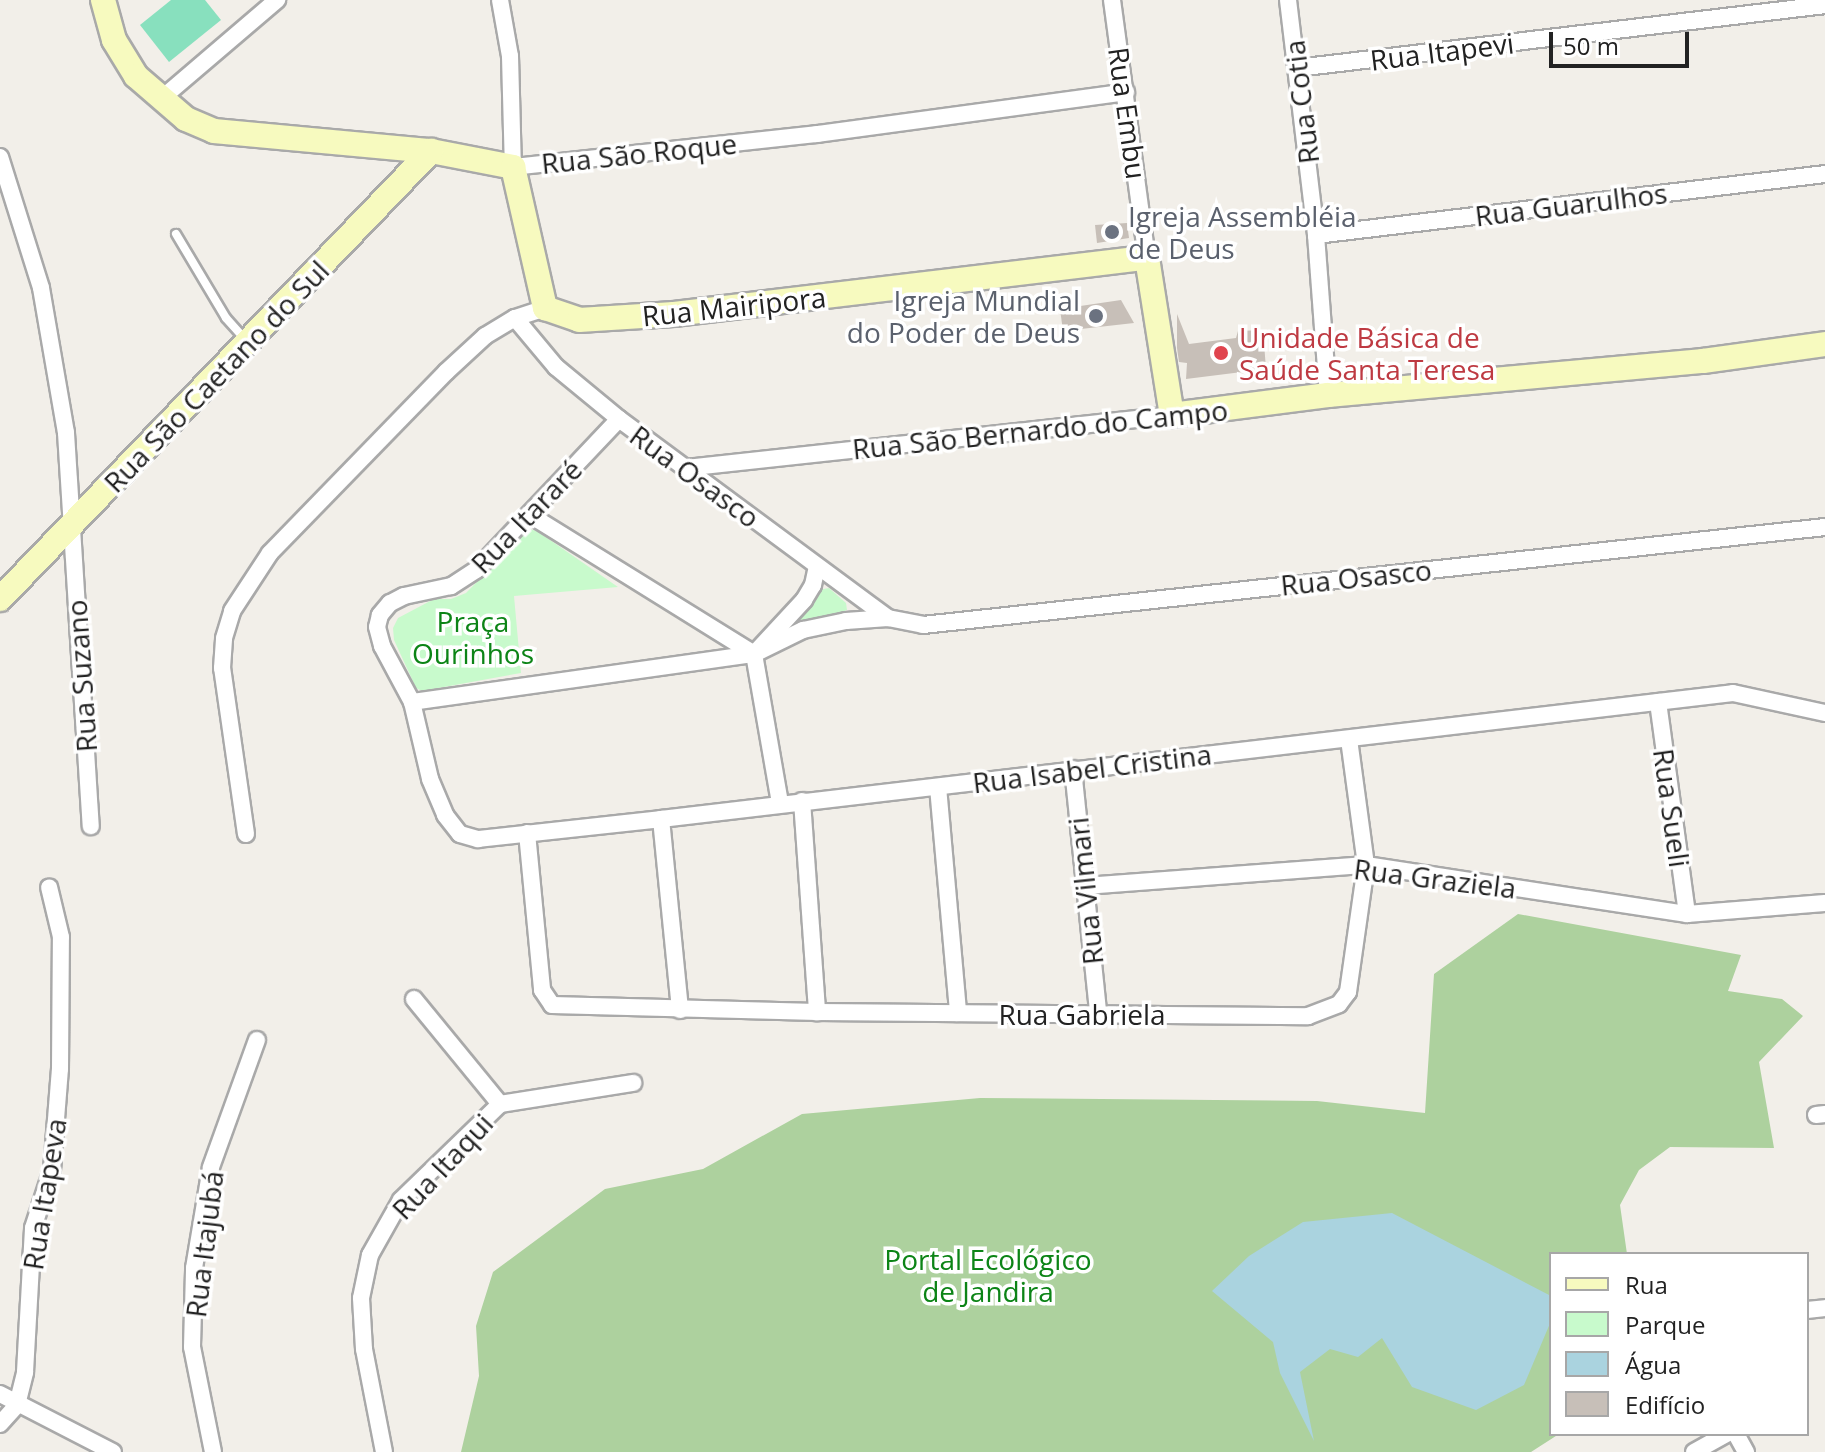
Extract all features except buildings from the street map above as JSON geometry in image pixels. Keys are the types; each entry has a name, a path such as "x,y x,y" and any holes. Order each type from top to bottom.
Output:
{"street":[{"name":"Rua São Roque","path":"103,0 114,40 136,76 186,119 214,131 431,151 513,167 817,134 1126,92"},
{"path":"161,99 277,0"},
{"path":"246,834 222,668 224,638 232,611 281,542 446,372 485,336 515,318 545,308 513,167 510,56 500,0"},
{"name":"Rua Embu","path":"1112,0 1172,415"},
{"name":"Rua Cotia","path":"1288,0 1316,235 1328,395"},
{"name":"Rua Itapevi","path":"1297,68 1825,5"},
{"name":"Rua São Caetano do Sul","path":"0,599 431,151"},
{"name":"Rua Suzano","path":"0,157 41,288 56,357 66,433 91,826"},
{"name":"Rua Guarulhos","path":"1316,235 1825,174"},
{"name":"Rua Mairipora","path":"545,308 579,320 674,314 1147,258"},
{"name":"Rua Osasco","path":"515,318 556,367 619,419 888,618"},
{"name":"Rua São Bernardo do Campo","path":"685,468 1328,395 1703,361 1825,344"},
{"name":"Rua Itararé","path":"412,702 382,646 377,627 380,615 390,603 404,596 462,582 530,515 619,419"},
{"path":"530,515 754,654 780,803"},
{"name":"Rua Osasco","path":"412,702 754,654 803,630 846,621 888,618 923,625 1825,527"},
{"path":"754,654 804,600 817,566"},
{"name":"Rua Isabel Cristina","path":"412,702 430,779 445,815 460,834 478,839 1733,693 1825,713"},
{"name":"Rua Sueli","path":"1658,702 1687,914"},
{"name":"Rua Gabriela","path":"527,833 542,990 552,1005 817,1012 1308,1016 1339,1004 1348,992 1366,865 1349,739"},
{"name":"Rua Vilmari","path":"1073,769 1098,1013"},
{"path":"938,787 958,1013"},
{"path":"802,801 817,1012"},
{"path":"661,819 680,1010"},
{"name":"Rua Graziela","path":"1085,886 1366,865 1687,914 1825,903"},
{"name":"Rua Itapeva","path":"17,1405 25,1372 33,1228 52,1170 60,1069 61,937 49,887"},
{"path":"414,999 500,1104"},
{"name":"Rua Itajubá","path":"213,1452 192,1347 194,1268 211,1167 257,1040"},
{"name":"Rua Itaqui","path":"384,1452 364,1349 361,1298 370,1255 401,1200 500,1104 633,1083"},
{"path":"0,1394 113,1452"},
{"path":"0,1424 17,1405"},
{"path":"1694,1452 1723,1436"}],"lane":[{"path":"176,234 226,318 249,343"}],"green space":[{"path":"171,0 205,0 221,20 169,62 140,25"},
{"name":"Praça Ourinhos","path":"529,529 537,531 618,587 514,596 521,673 422,691 416,688 394,640 393,628 398,618 434,599 451,599 466,593"},
{"path":"829,588 846,603 847,610 797,628 794,623 818,590"},
{"name":"Portal Ecológico de Jandira","path":"1518,914 1741,955 1728,991 1782,999 1803,1016 1759,1062 1774,1148 1670,1147 1639,1170 1620,1205 1627,1252 1549,1252 1549,1436 1556,1436 1531,1452 461,1452 479,1376 476,1326 493,1272 605,1189 703,1169 802,1114 980,1098 1317,1101 1425,1113 1434,974"}],"water":[{"path":"1392,1213 1549,1295 1549,1326 1524,1385 1476,1410 1412,1387 1382,1338 1358,1357 1330,1349 1300,1372 1314,1441 1280,1373 1273,1342 1212,1291 1249,1256 1303,1222"}],"place":[{"name":"Igreja Assembléia de Deus","path":"1112,232"},
{"name":"Igreja Mundial do Poder de Deus","path":"1096,316"},
{"name":"Unidade Básica de Saúde Santa Teresa","path":"1221,353"}]}
